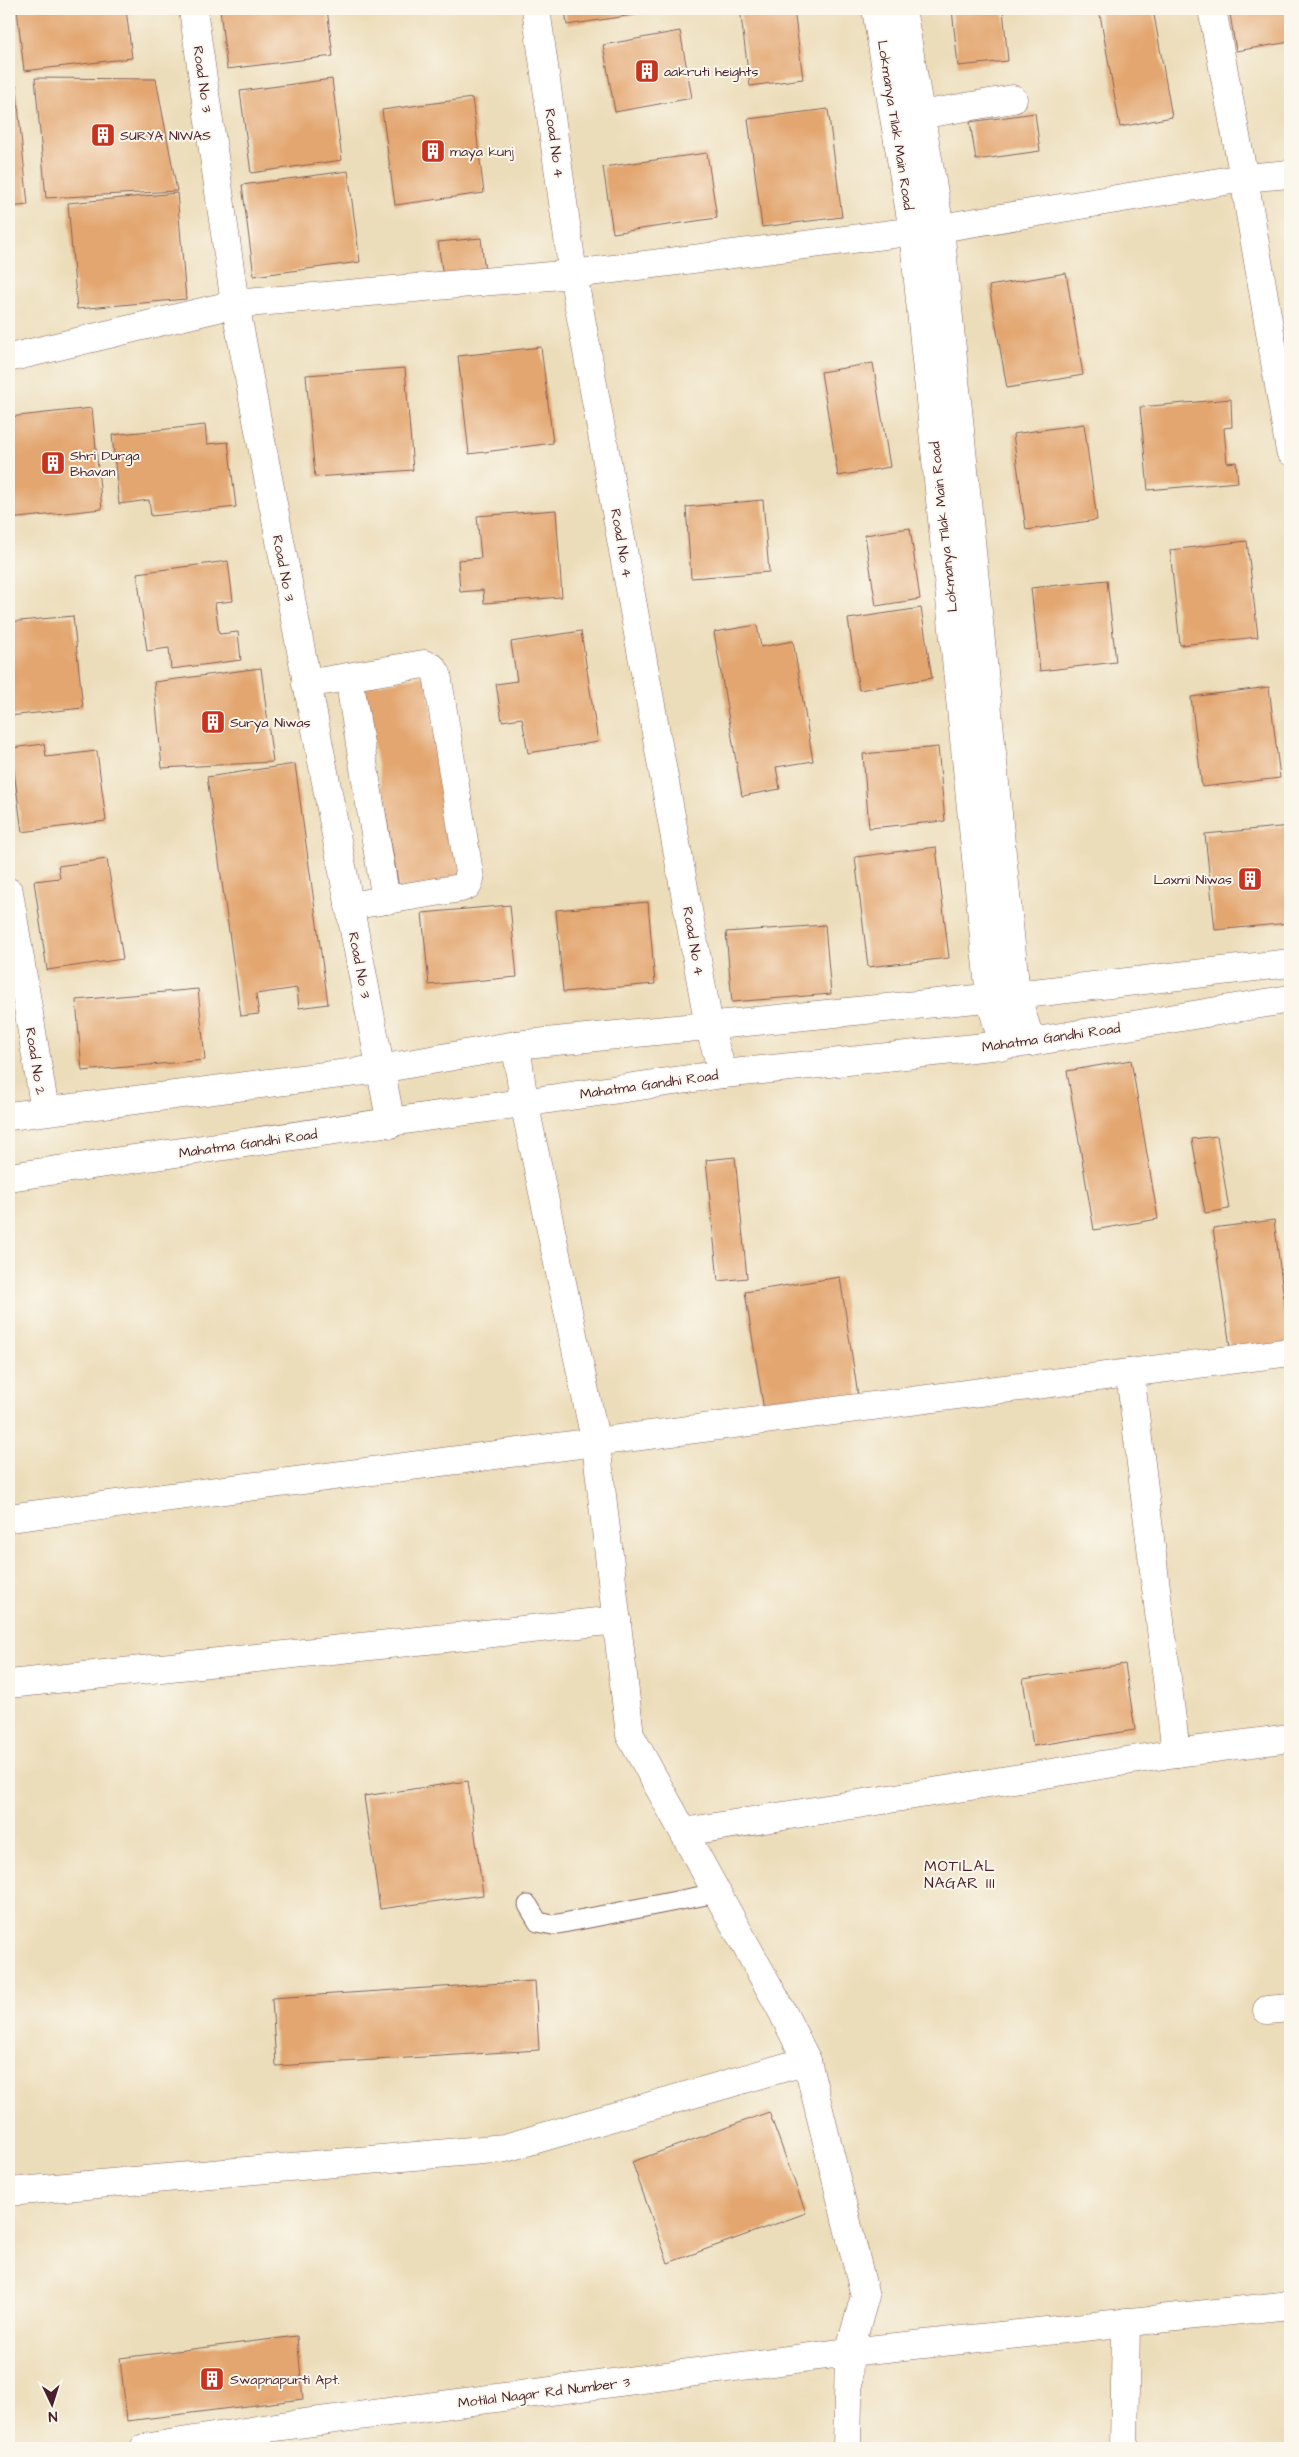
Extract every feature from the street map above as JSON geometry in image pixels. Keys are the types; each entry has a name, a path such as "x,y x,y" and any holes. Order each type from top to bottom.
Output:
{"street":[{"name":"Road No 3","path":"193,9 235,304 390,1124"},
{"name":"Road No 4","path":"536,9 573,274 709,1026 723,1074"},
{"name":"Lokmanya Tilak Main Road","path":"876,9 940,228 1003,996 1003,1046"},
{"name":"Lokmanya Tilak Main Road","path":"902,9 913,231 1003,996 1031,1042"},
{"path":"1212,9 1244,178 1290,451"},
{"path":"907,117 1013,99"},
{"path":"9,358 235,304 573,274 940,228 1244,178 1290,174"},
{"path":"306,684 424,664 432,667 437,674 470,879 468,885 461,888 349,906"},
{"path":"352,696 386,900"},
{"name":"Road No 2","path":"9,892 44,1111"},
{"path":"9,1116 380,1069 516,1045 1003,996 1290,963"},
{"name":"Mahatma Gandhi Road","path":"9,1177 390,1124 524,1102 723,1074 1003,1046 1290,999"},
{"path":"516,1045 524,1102 596,1444 630,1735 782,2011 807,2061 865,2296 849,2352 847,2448"},
{"path":"9,1518 596,1444 1290,1352"},
{"path":"1130,1374 1176,1753"},
{"path":"9,1684 617,1620"},
{"path":"684,1832 1176,1753 1290,1738"},
{"path":"9,2192 505,2148 807,2061"},
{"name":"Motilal Nagar Rd Number 3","path":"144,2448 284,2437 849,2352 1290,2305"},
{"path":"1124,2448 1126,2322"}],"lane":[{"path":"528,1905 538,1922 553,1926 717,1893"}],"building":[{"path":"17,9 126,9 132,58 24,71"},
{"path":"220,9 327,9 333,56 227,69"},
{"path":"565,9 653,9 653,12 567,25"},
{"path":"740,9 794,9 803,79 750,86"},
{"path":"952,9 1003,9 1008,61 958,66"},
{"path":"1099,9 1153,9 1172,117 1120,127"},
{"path":"1263,9 1290,9 1290,42 1236,51 1230,14"},
{"name":"aakruti heights","path":"680,31 692,98 615,112 603,45"},
{"name":"SURYA NIWAS","path":"35,78 156,79 177,191 46,198"},
{"path":"332,79 342,160 251,173 240,91"},
{"path":"16,85 28,205 9,207 9,86"},
{"name":"maya kunj","path":"472,98 484,193 395,205 382,110"},
{"path":"828,109 842,217 762,227 748,119"},
{"path":"1035,113 1040,151 976,160 970,122"},
{"path":"707,153 717,218 613,233 603,167"},
{"path":"348,171 360,262 254,276 242,185"},
{"path":"177,193 186,299 77,309 68,203"},
{"path":"481,238 485,272 443,277 438,242"},
{"path":"1066,273 1083,375 1007,388 989,286"},
{"path":"541,347 553,443 469,454 458,356"},
{"path":"873,363 890,467 838,476 821,372"},
{"path":"405,368 413,470 315,477 306,375"},
{"path":"1231,399 1232,427 1224,428 1227,463 1236,462 1238,482 1148,490 1140,407"},
{"name":"Shri Durga Bhavan","path":"92,408 102,509 9,519 9,417"},
{"path":"1084,424 1097,520 1026,530 1013,434"},
{"path":"205,425 207,444 228,442 236,507 151,516 149,500 119,504 112,435"},
{"path":"763,500 769,572 691,578 686,507"},
{"path":"556,510 562,597 484,603 483,590 460,592 458,560 481,558 477,516"},
{"path":"910,528 920,599 876,606 865,535"},
{"path":"1247,541 1258,637 1180,645 1170,550"},
{"path":"228,561 233,601 215,603 219,634 238,632 241,660 171,669 169,648 147,651 137,573"},
{"path":"1107,580 1116,662 1040,671 1031,588"},
{"path":"921,608 932,678 859,690 848,619"},
{"path":"73,616 83,708 9,716 9,622"},
{"path":"757,625 761,647 793,641 813,761 776,767 780,789 742,796 714,632"},
{"path":"581,631 598,742 528,753 522,718 502,721 496,684 517,681 511,642"},
{"name":"Surya Niwas","path":"261,668 273,762 162,768 154,682"},
{"path":"425,676 464,880 400,893 363,687"},
{"path":"1269,687 1280,778 1202,787 1191,697"},
{"path":"44,744 46,757 97,751 106,821 22,832 11,748"},
{"path":"938,747 945,821 869,828 863,754"},
{"path":"295,764 328,1004 299,1008 297,988 256,994 259,1014 241,1016 207,777"},
{"name":"Laxmi Niwas","path":"1290,826 1290,923 1215,930 1205,834"},
{"path":"936,847 949,958 868,967 855,857"},
{"path":"107,859 123,959 47,970 34,881 60,878 58,866"},
{"path":"648,902 655,984 563,992 556,910"},
{"path":"510,905 517,977 429,985 422,913"},
{"path":"825,925 831,994 732,1002 726,932"},
{"path":"198,989 205,1060 82,1071 76,1000"},
{"path":"1131,1060 1158,1219 1094,1230 1067,1071"},
{"path":"1217,1136 1229,1209 1205,1213 1192,1139"},
{"path":"735,1157 747,1278 718,1281 706,1160"},
{"path":"1274,1220 1290,1346 1231,1354 1213,1228"},
{"path":"840,1277 859,1402 765,1417 745,1292"},
{"path":"1125,1664 1135,1730 1033,1746 1023,1679"},
{"path":"468,1781 483,1895 380,1909 364,1796"},
{"path":"535,1981 539,2050 276,2066 272,1998"},
{"path":"769,2112 806,2213 668,2263 632,2162"},
{"name":"Swapnapurti Apt.","path":"297,2336 303,2399 127,2421 120,2358"}],"place":[{"name":"aakruti heights","path":"647,71"},
{"name":"SURYA NIWAS","path":"103,135"},
{"name":"maya kunj","path":"433,151"},
{"name":"Shri Durga Bhavan","path":"53,463"},
{"name":"Surya Niwas","path":"213,722"},
{"name":"Laxmi Niwas","path":"1250,879"},
{"name":"Swapnapurti Apt.","path":"212,2379"}],"district":[{"name":"MOTILAL NAGAR III","path":"960,1874"}]}
